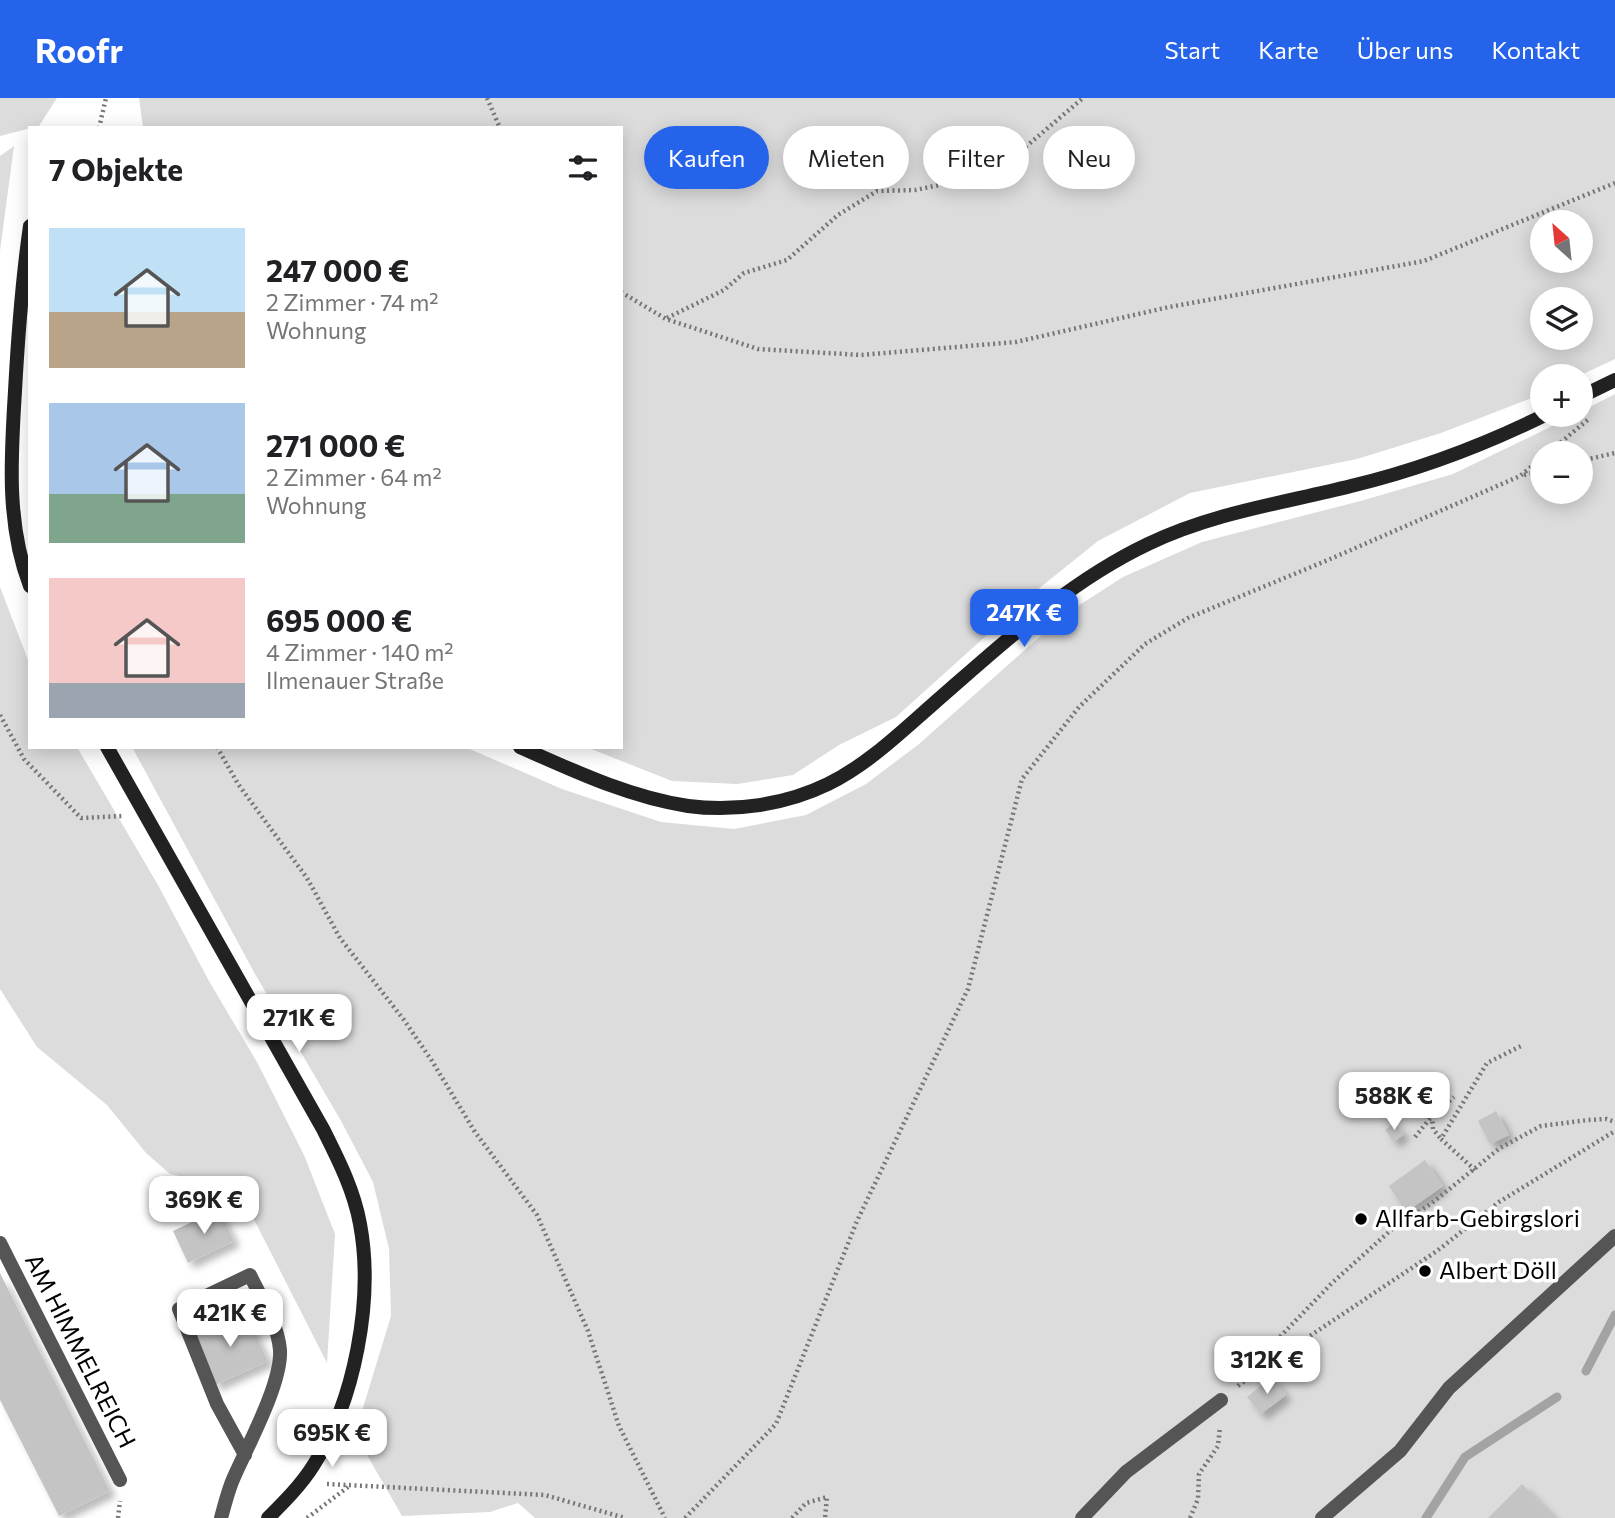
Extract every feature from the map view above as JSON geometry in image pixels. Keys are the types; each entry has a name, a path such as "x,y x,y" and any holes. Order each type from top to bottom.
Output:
{"main road":[{"path":"28,244 19,327 11,477 18,545 28,579"},
{"path":"1593,391 1615,380"},
{"path":"525,749 614,787 688,806 728,808 766,804 800,796 856,768 1051,603 1081,581 1148,544 1192,525 1355,486 1419,466 1468,449 1530,422"},
{"path":"108,749 323,1129 339,1160 360,1222 365,1265 365,1297 354,1361 337,1419 324,1447 302,1482 268,1518"}],"lane":[{"path":"1322,1518 1400,1451 1449,1388 1615,1236"},
{"name":"AM HIMMELREICH","path":"0,1243 120,1480"},
{"path":"221,1518 233,1478 245,1455 273,1387 280,1351 275,1327 250,1275 179,1309 217,1404 245,1455"},
{"path":"1082,1518 1126,1472 1216,1404"}],"path":[{"path":"99,126 106,98"},
{"path":"487,98 499,126"},
{"path":"666,319 724,290 744,273 787,260 838,215 877,191 915,190 970,179 1015,156 1083,98"},
{"path":"623,293 666,319 758,349 861,355 1016,342 1169,307 1424,261 1615,183"},
{"path":"1563,441 1596,414"},
{"path":"1593,458 1615,453"},
{"path":"1520,476 1530,468"},
{"path":"685,1518 776,1423 858,1221 968,989 1023,779 1079,706 1145,644 1188,618 1530,474"},
{"path":"0,715 24,759 80,818 145,816"},
{"path":"218,749 238,783 307,877 340,938 404,1020 475,1132 537,1215 588,1331 619,1426 665,1518"},
{"path":"1441,1139 1487,1063 1521,1046"},
{"path":"1415,1137 1432,1116 1454,1097"},
{"path":"1432,1116 1433,1129 1475,1170"},
{"path":"1256,1372 1273,1344 1332,1283 1391,1230 1432,1203 1500,1148 1541,1126 1606,1119 1615,1122"},
{"path":"1190,1518 1198,1499 1199,1474 1218,1446 1221,1434 1216,1404 1256,1372 1437,1251 1499,1202 1615,1131"},
{"path":"302,1482 545,1495 625,1518"},
{"path":"307,1518 349,1486"},
{"path":"792,1518 806,1503 827,1497 825,1518"}],"shaded area":[{"path":"0,98 57,98 39,126 28,126 28,129 0,136"},
{"path":"139,98 1615,98 1615,359 1593,369 1593,364 1530,364 1530,399 1441,433 1357,459 1190,493 1098,541 1037,590 896,717 839,745 793,775 737,784 672,781 591,749 623,749 623,126 143,126"},
{"path":"14,146 0,251 0,156"},
{"path":"1615,394 1615,1518 535,1518 518,1503 490,1512 402,1516 355,1434 391,1316 389,1249 373,1182 340,1119 255,974 133,749 470,749 562,789 661,822 734,829 806,815 866,784 919,744 1064,615 1123,577 1202,542 1453,474 1550,427 1593,427 1593,405"},
{"path":"0,587 28,660 28,749 78,749 258,1064 304,1155 335,1234 327,1363 238,1188 170,1174 146,1153 107,1105 37,1047 0,989"}],"building":[{"path":"1496,1111 1509,1135 1490,1144 1478,1121"},
{"path":"1395,1123 1404,1134 1394,1142 1385,1130"},
{"path":"1425,1160 1443,1186 1406,1212 1389,1186"},
{"path":"219,1209 234,1241 188,1263 173,1231"},
{"path":"0,1273 110,1491 59,1516 0,1400"},
{"path":"246,1313 268,1361 215,1385 193,1337"},
{"path":"1272,1377 1286,1395 1261,1414 1247,1397"},
{"path":"1522,1484 1555,1518 1488,1518"}],"waterway":[{"path":"1586,1371 1615,1315"},
{"path":"1426,1518 1465,1457 1557,1397"}],"place":[{"name":"Allfarb-Gebirgslori","path":"1361,1219"},
{"name":"Albert Döll","path":"1425,1271"}]}
